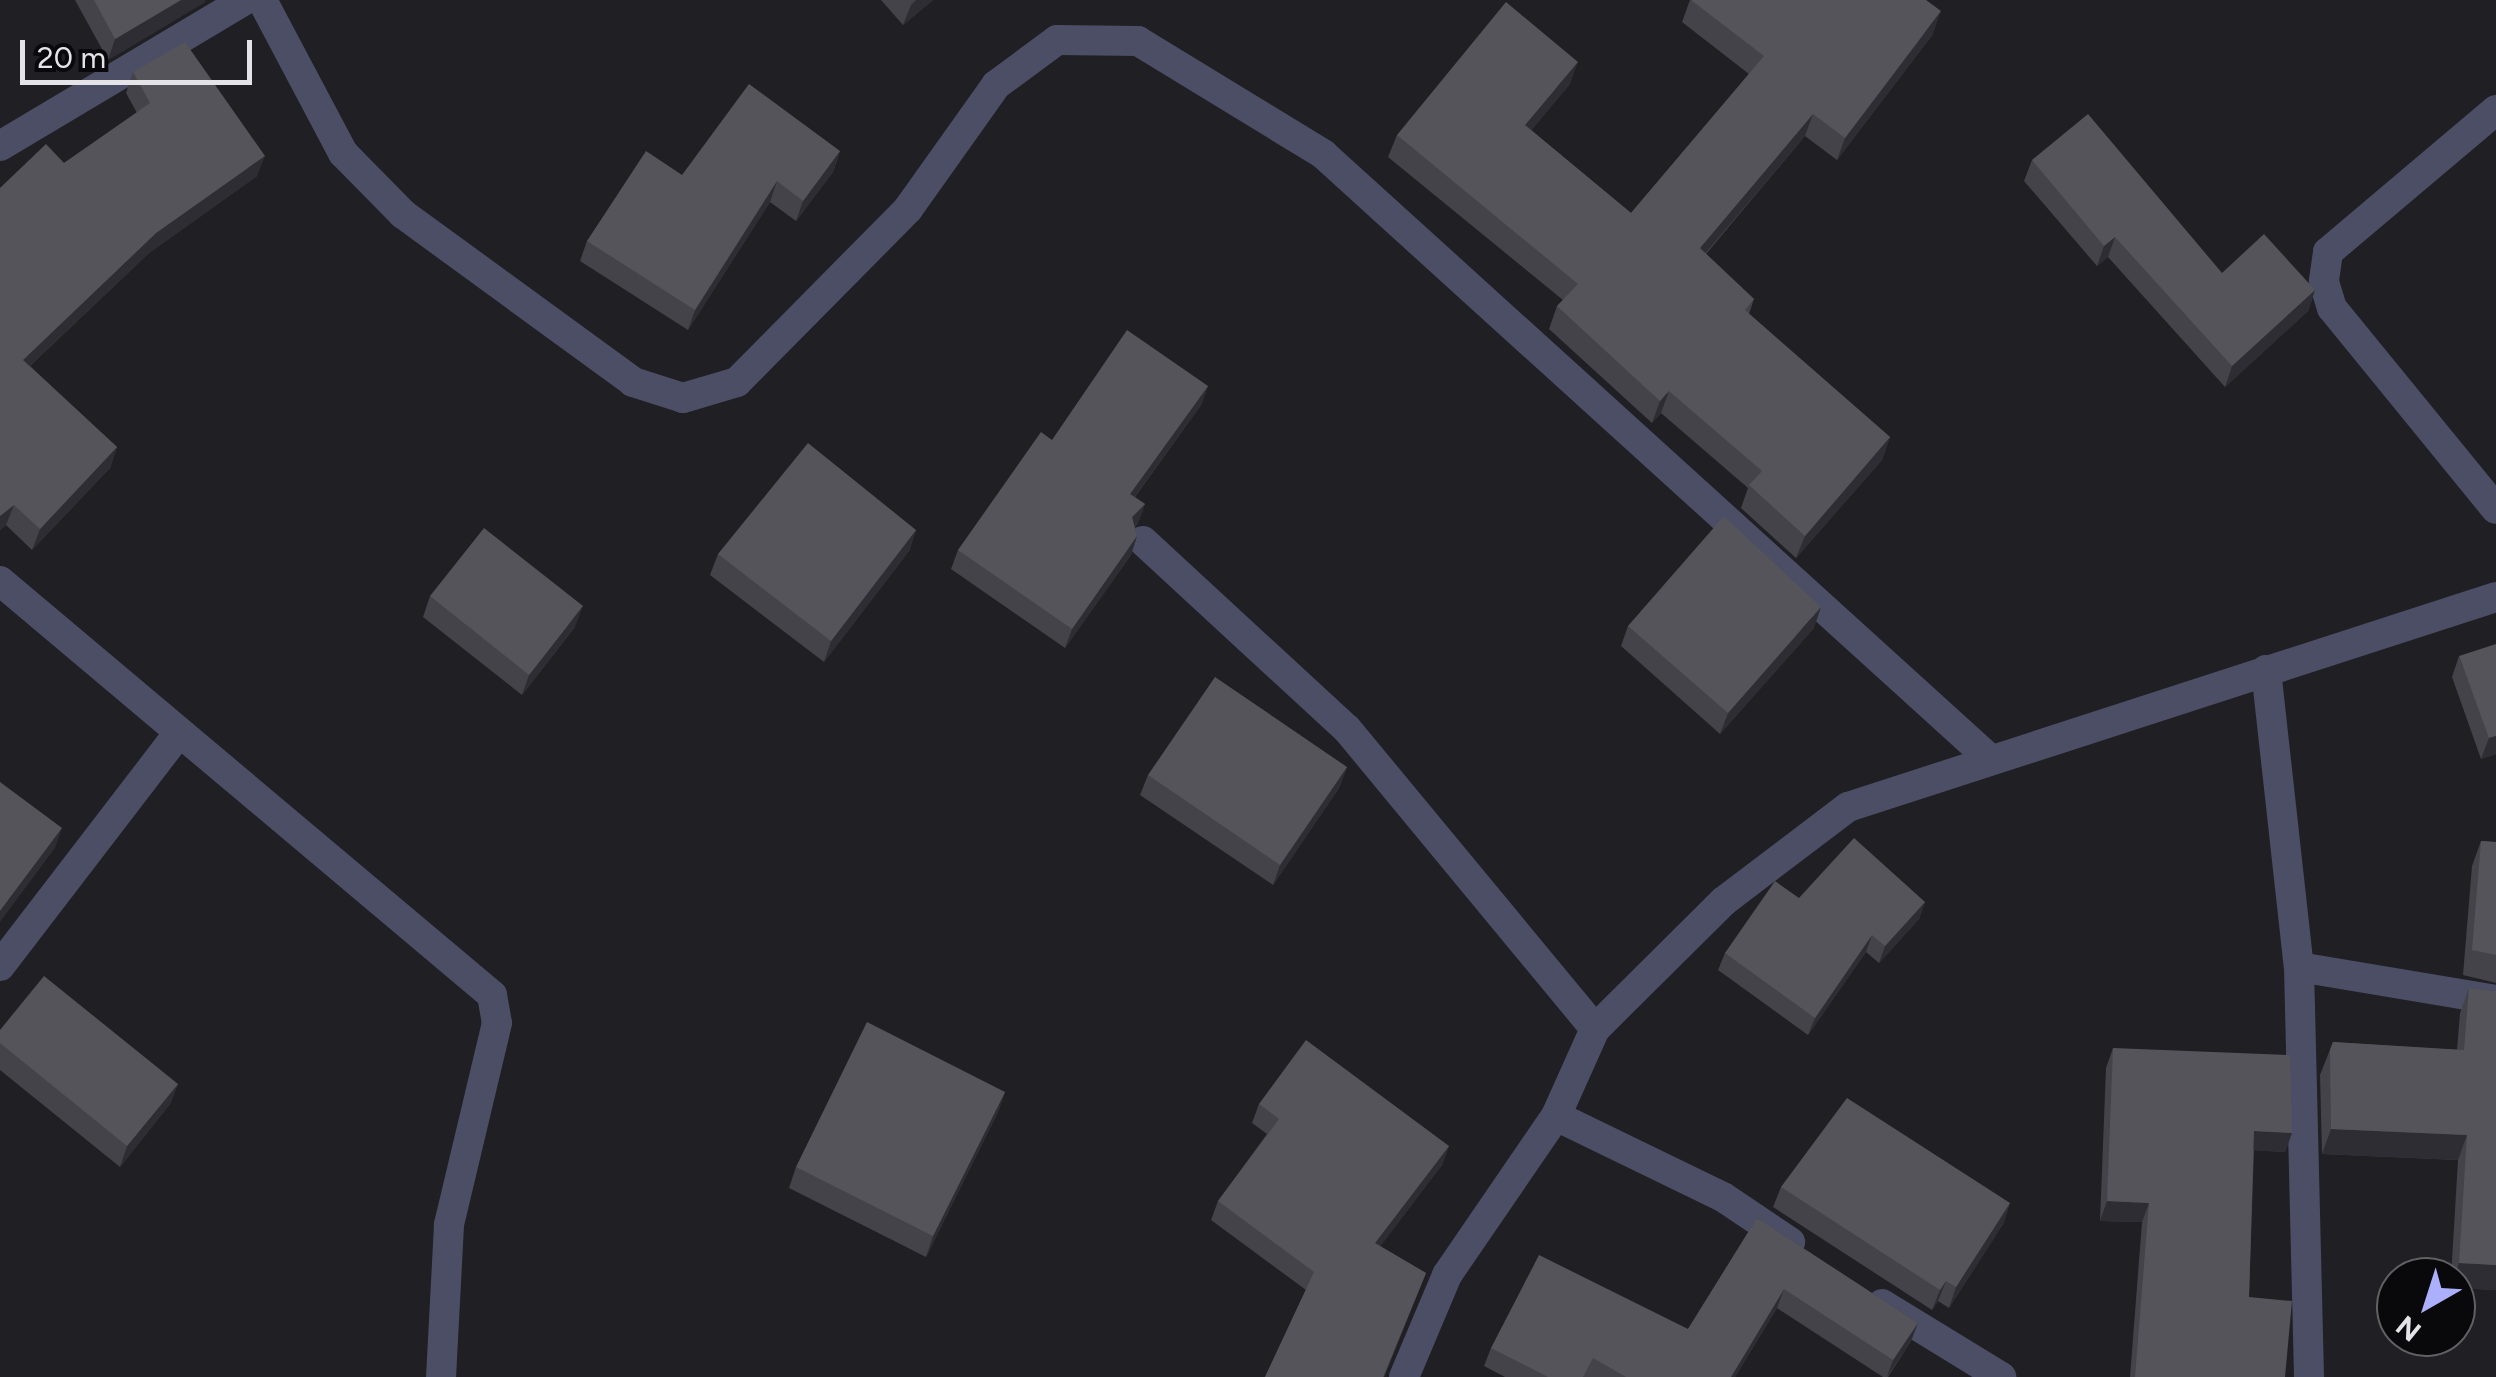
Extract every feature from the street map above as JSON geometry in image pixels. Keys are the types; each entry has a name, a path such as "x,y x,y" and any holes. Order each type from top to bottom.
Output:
{"street":[{"path":"0,146 245,0"},
{"path":"262,0 343,153 403,214 633,382 683,398 737,382 908,209 996,85 1057,40 1138,41 1323,154 1991,760"},
{"path":"2496,110 2328,252 2324,282 2332,308 2496,509"},
{"path":"1143,540 1347,729 1596,1029"},
{"path":"0,581 492,995 497,1023 449,1226 440,1377"},
{"path":"1404,1377 1447,1275 1556,1116 1596,1029 1724,901 1848,807 2496,596"},
{"path":"2266,670 2298,967 2309,1377"},
{"path":"0,966 178,734"},
{"path":"2298,967 2496,1000"},
{"path":"1556,1116 1723,1197 1822,1263"},
{"path":"1854,1285 2001,1377"}],"building":[{"path":"94,0 181,0 115,39"},
{"path":"1691,0 1926,0 1941,11 1845,138 1813,114 1700,248 1754,299 1745,310 1890,437 1805,536 1749,485 1762,471 1669,391 1660,401 1557,306 1578,284 1397,135 1506,2 1578,62 1525,125 1631,213 1764,56"},
{"path":"185,42 265,156 156,233 23,360 117,447 40,529 14,505 0,516 0,188 46,144 64,163 150,103 133,72"},
{"path":"749,84 840,151 803,201 777,181 695,310 587,241 646,151 682,175"},
{"path":"2088,114 2222,273 2264,234 2315,290 2232,366 2115,237 2104,246 2032,160"},
{"path":"1127,330 1208,386 1130,494 1145,504 1132,517 1137,536 1072,629 958,550 1041,432 1052,440"},
{"path":"808,443 916,530 831,641 718,554"},
{"path":"1724,516 1821,607 1728,713 1628,626"},
{"path":"484,528 583,606 529,675 430,596"},
{"path":"2496,644 2496,736 2489,738 2459,656"},
{"path":"1215,677 1347,767 1280,865 1148,775"},
{"path":"0,782 62,828 0,911"},
{"path":"1854,838 1925,902 1885,946 1872,935 1815,1018 1725,953 1775,881 1799,898"},
{"path":"2481,841 2496,842 2496,955 2472,950"},
{"path":"44,976 178,1084 127,1146 0,1043 0,1030"},
{"path":"2469,988 2496,991 2496,1265 2476,1264 2476,1257 2459,1257 2467,1135 2331,1129 2333,1042 2464,1050"},
{"path":"867,1022 1005,1092 933,1236 796,1167"},
{"path":"1306,1040 1449,1146 1375,1243 1426,1273 1383,1377 1265,1377 1314,1272 1218,1201 1279,1119 1259,1104"},
{"path":"2113,1048 2290,1055 2292,1133 2254,1131 2249,1297 2292,1301 2285,1377 2135,1377 2149,1203 2107,1201"},
{"path":"1847,1098 2010,1203 1956,1287 1946,1281 1940,1290 1781,1187"},
{"path":"1757,1218 1918,1323 1893,1360 1784,1289 1731,1377 1626,1377 1593,1358 1583,1377 1548,1377 1491,1348 1539,1255 1688,1329"}]}
